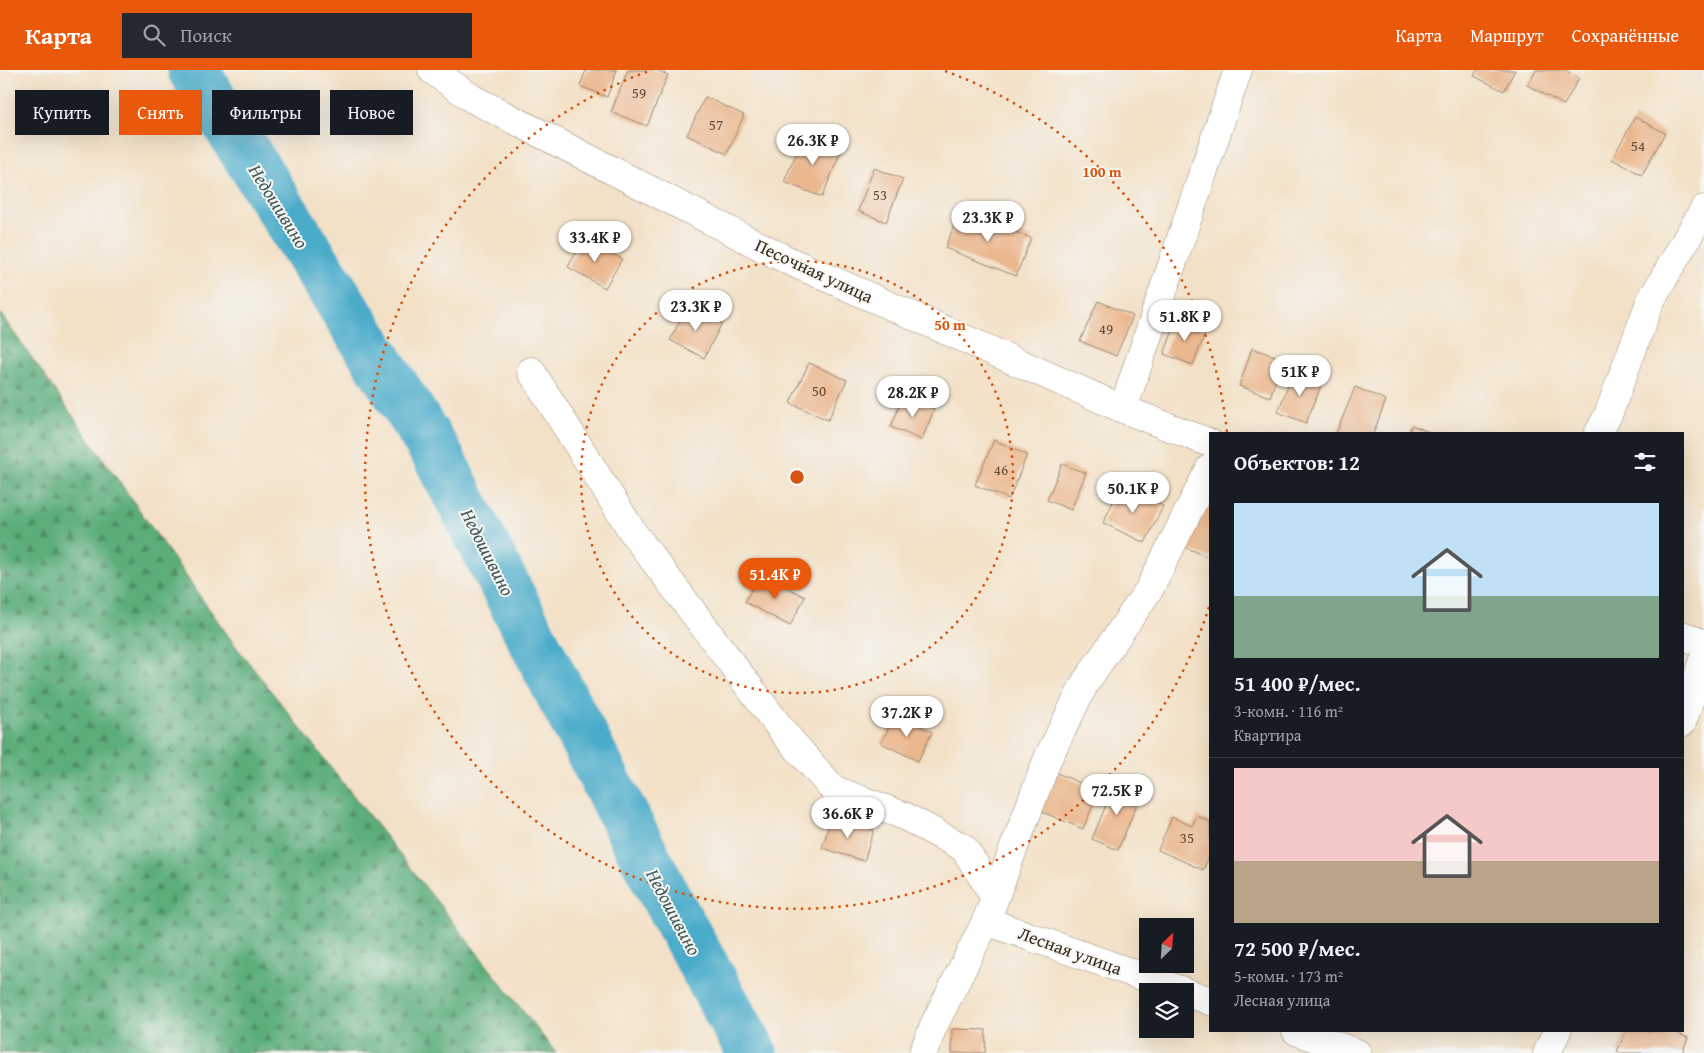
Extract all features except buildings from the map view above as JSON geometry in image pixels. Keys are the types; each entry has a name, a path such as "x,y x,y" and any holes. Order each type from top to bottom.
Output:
{"street":[{"name":"Песочная улица","path":"432,70 473,99 787,260 1124,409 1209,443"},
{"path":"1124,409 1238,70"},
{"path":"1599,432 1608,415 1650,302 1704,210"},
{"path":"531,371 634,534 790,740 833,789 904,816 964,848 991,909"},
{"path":"923,1053 934,1025 991,909 1048,758 1085,683 1150,588 1209,470"},
{"path":"1684,636 1704,644"},
{"path":"1684,717 1704,657"},
{"name":"Лесная улица","path":"991,909 1163,983"},
{"name":"Лесная улица","path":"1194,995 1209,1001"},
{"path":"1299,1032 1357,1053"},
{"path":"1547,1053 1557,1032"}],"green space":[{"path":"0,313 234,644 556,1053 0,1053"}],"waterway":[{"name":"Недошивино","path":"193,70 437,454 665,896 752,1053"}]}
